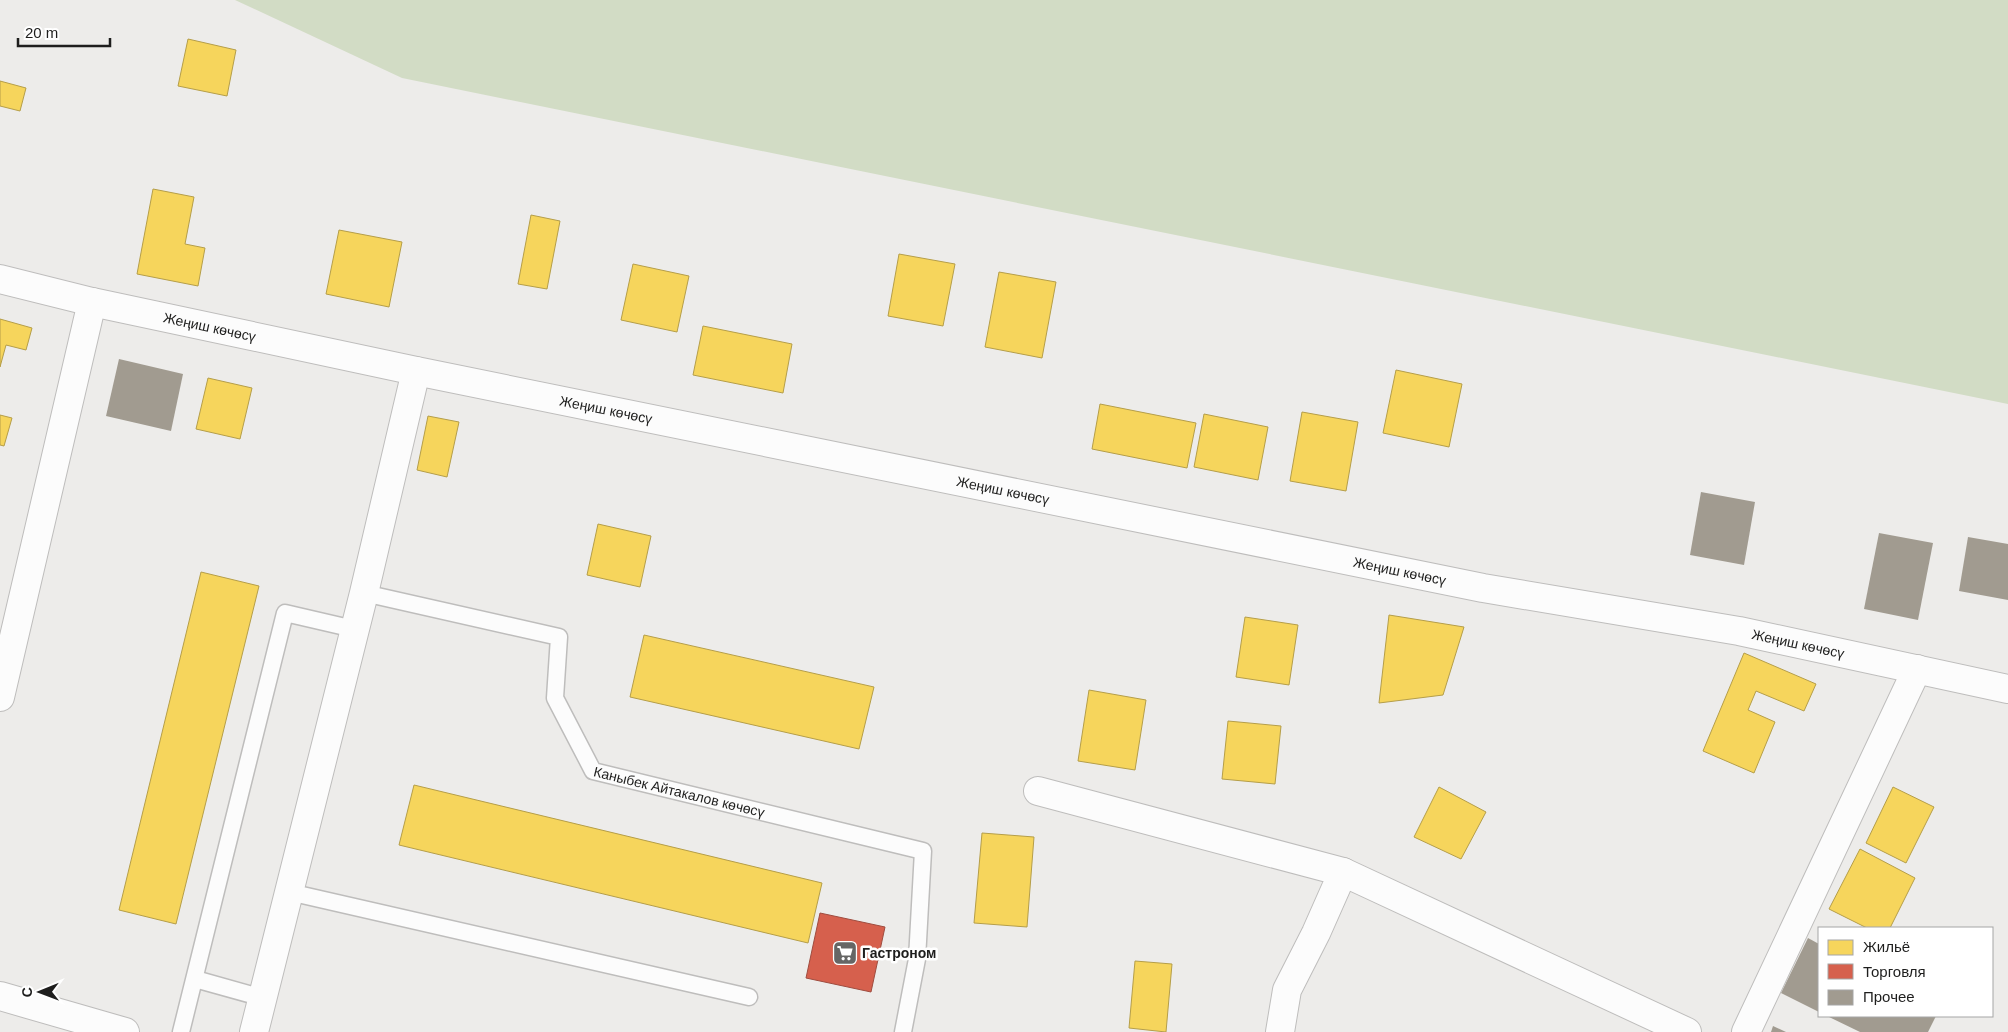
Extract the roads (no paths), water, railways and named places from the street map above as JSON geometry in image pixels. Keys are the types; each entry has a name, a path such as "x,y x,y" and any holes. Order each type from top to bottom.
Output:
{"street":[{"name":"Жеңиш көчөсү","path":"0,279 92,302 416,371 1483,588 1739,632 2008,689"},
{"path":"0,697 5,654 92,302"},
{"path":"254,1032 364,593 416,371"},
{"path":"1746,1032 1917,669"},
{"path":"1038,791 1343,872 1688,1032"},
{"path":"1280,1032 1287,990 1316,933 1343,872"},
{"path":"0,996 125,1032"}],"lane":[{"name":"Каныбек Айтакалов көчөсү","path":"364,593 559,637 555,698 593,771 923,850 917,959 903,1032"},
{"path":"181,1032 285,613 354,629"},
{"path":"289,892 749,997"},
{"path":"195,979 263,998"}],"place":[{"name":"Гастроном","path":"845,953"}]}
